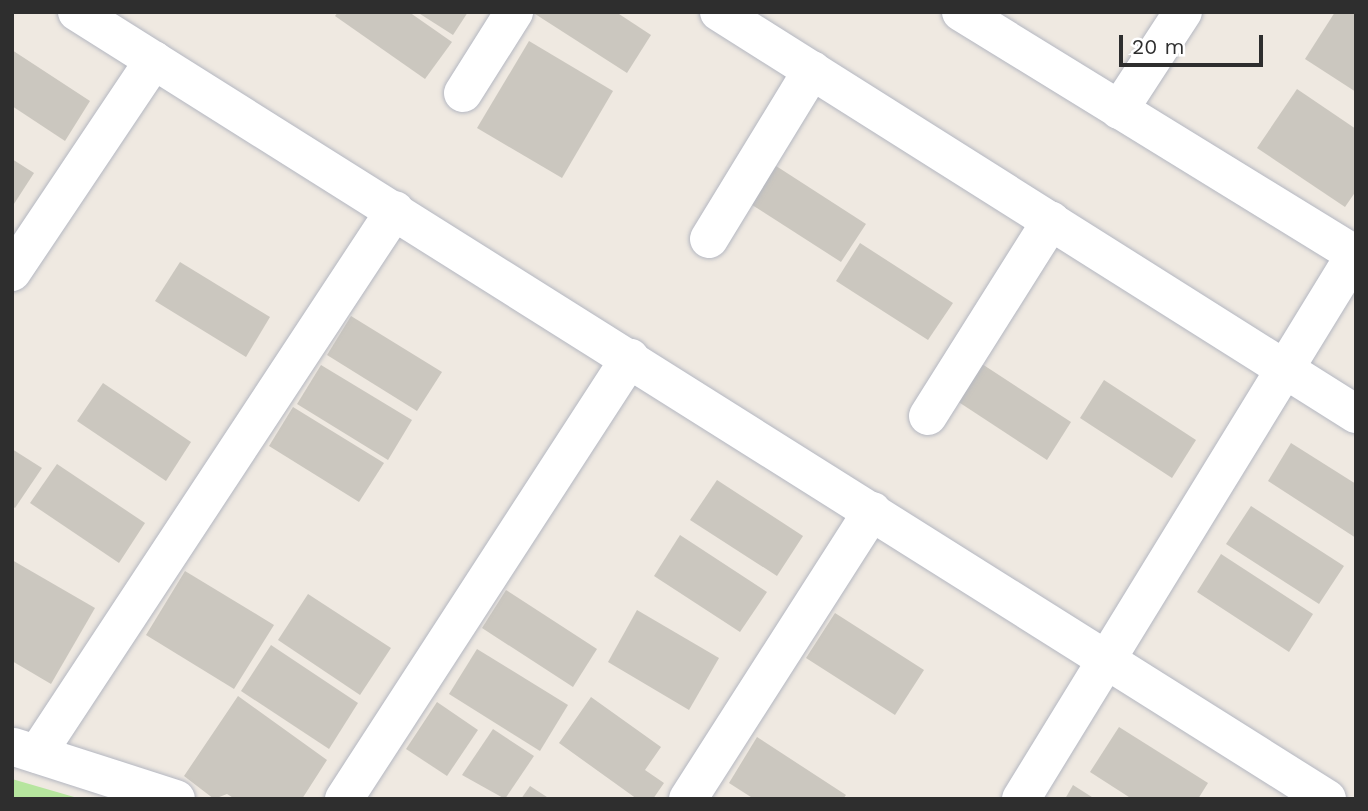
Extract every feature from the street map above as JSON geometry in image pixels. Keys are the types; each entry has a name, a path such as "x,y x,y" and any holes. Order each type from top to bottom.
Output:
{"street":[{"path":"77,12 1327,799"},
{"path":"463,93 514,12"},
{"path":"719,12 1356,414"},
{"path":"961,12 1355,255 1021,799"},
{"path":"1119,110 1183,12"},
{"path":"12,272 154,60"},
{"path":"709,239 812,70"},
{"path":"176,799 24,750 395,210"},
{"path":"928,416 1051,221"},
{"path":"344,799 630,358"},
{"path":"688,799 872,511"}],"green space":[{"path":"12,779 81,799 12,799"}],"building":[{"path":"338,12 409,12 452,42 425,79 335,16"},
{"path":"417,12 468,12 453,35"},
{"path":"532,12 616,12 651,35 627,73"},
{"path":"1335,12 1356,12 1356,92 1305,59"},
{"path":"529,41 613,91 562,178 477,128"},
{"path":"12,50 90,101 65,141 12,106"},
{"path":"1297,89 1356,129 1356,191 1345,207 1257,148"},
{"path":"12,159 34,173 12,207"},
{"path":"773,164 866,224 841,262 749,203"},
{"path":"860,243 953,303 928,340 836,281"},
{"path":"180,262 270,317 246,357 155,301"},
{"path":"351,316 442,372 417,411 327,355"},
{"path":"979,362 1071,422 1047,460 954,399"},
{"path":"321,365 412,420 388,460 297,404"},
{"path":"1104,380 1196,440 1172,478 1080,418"},
{"path":"103,383 191,442 166,481 77,421"},
{"path":"293,407 384,463 359,502 269,446"},
{"path":"1291,443 1356,484 1356,538 1268,481"},
{"path":"12,449 42,468 15,508 12,506"},
{"path":"57,464 145,523 119,563 30,503"},
{"path":"717,480 803,536 777,576 690,520"},
{"path":"1251,506 1344,566 1319,604 1226,544"},
{"path":"680,535 767,592 740,632 654,576"},
{"path":"1221,554 1313,614 1289,652 1197,592"},
{"path":"12,560 95,608 51,684 12,661"},
{"path":"185,571 274,625 234,689 146,635"},
{"path":"506,590 597,649 573,687 482,628"},
{"path":"308,594 391,648 360,695 278,640"},
{"path":"637,610 719,658 689,710 608,662"},
{"path":"835,613 924,670 895,715 806,658"},
{"path":"271,645 358,703 329,749 241,691"},
{"path":"477,649 568,705 540,751 449,694"},
{"path":"238,696 327,760 302,799 235,799 227,794 214,799 184,776"},
{"path":"591,697 661,747 645,770 664,783 653,799 637,799 559,743"},
{"path":"437,702 478,730 447,776 406,749"},
{"path":"1119,727 1208,783 1198,799 1132,799 1090,772"},
{"path":"493,729 534,756 505,799 462,775"},
{"path":"757,737 846,795 843,799 754,799 729,783"},
{"path":"1073,785 1095,799 1065,799"},
{"path":"530,786 550,799 521,799"}]}
